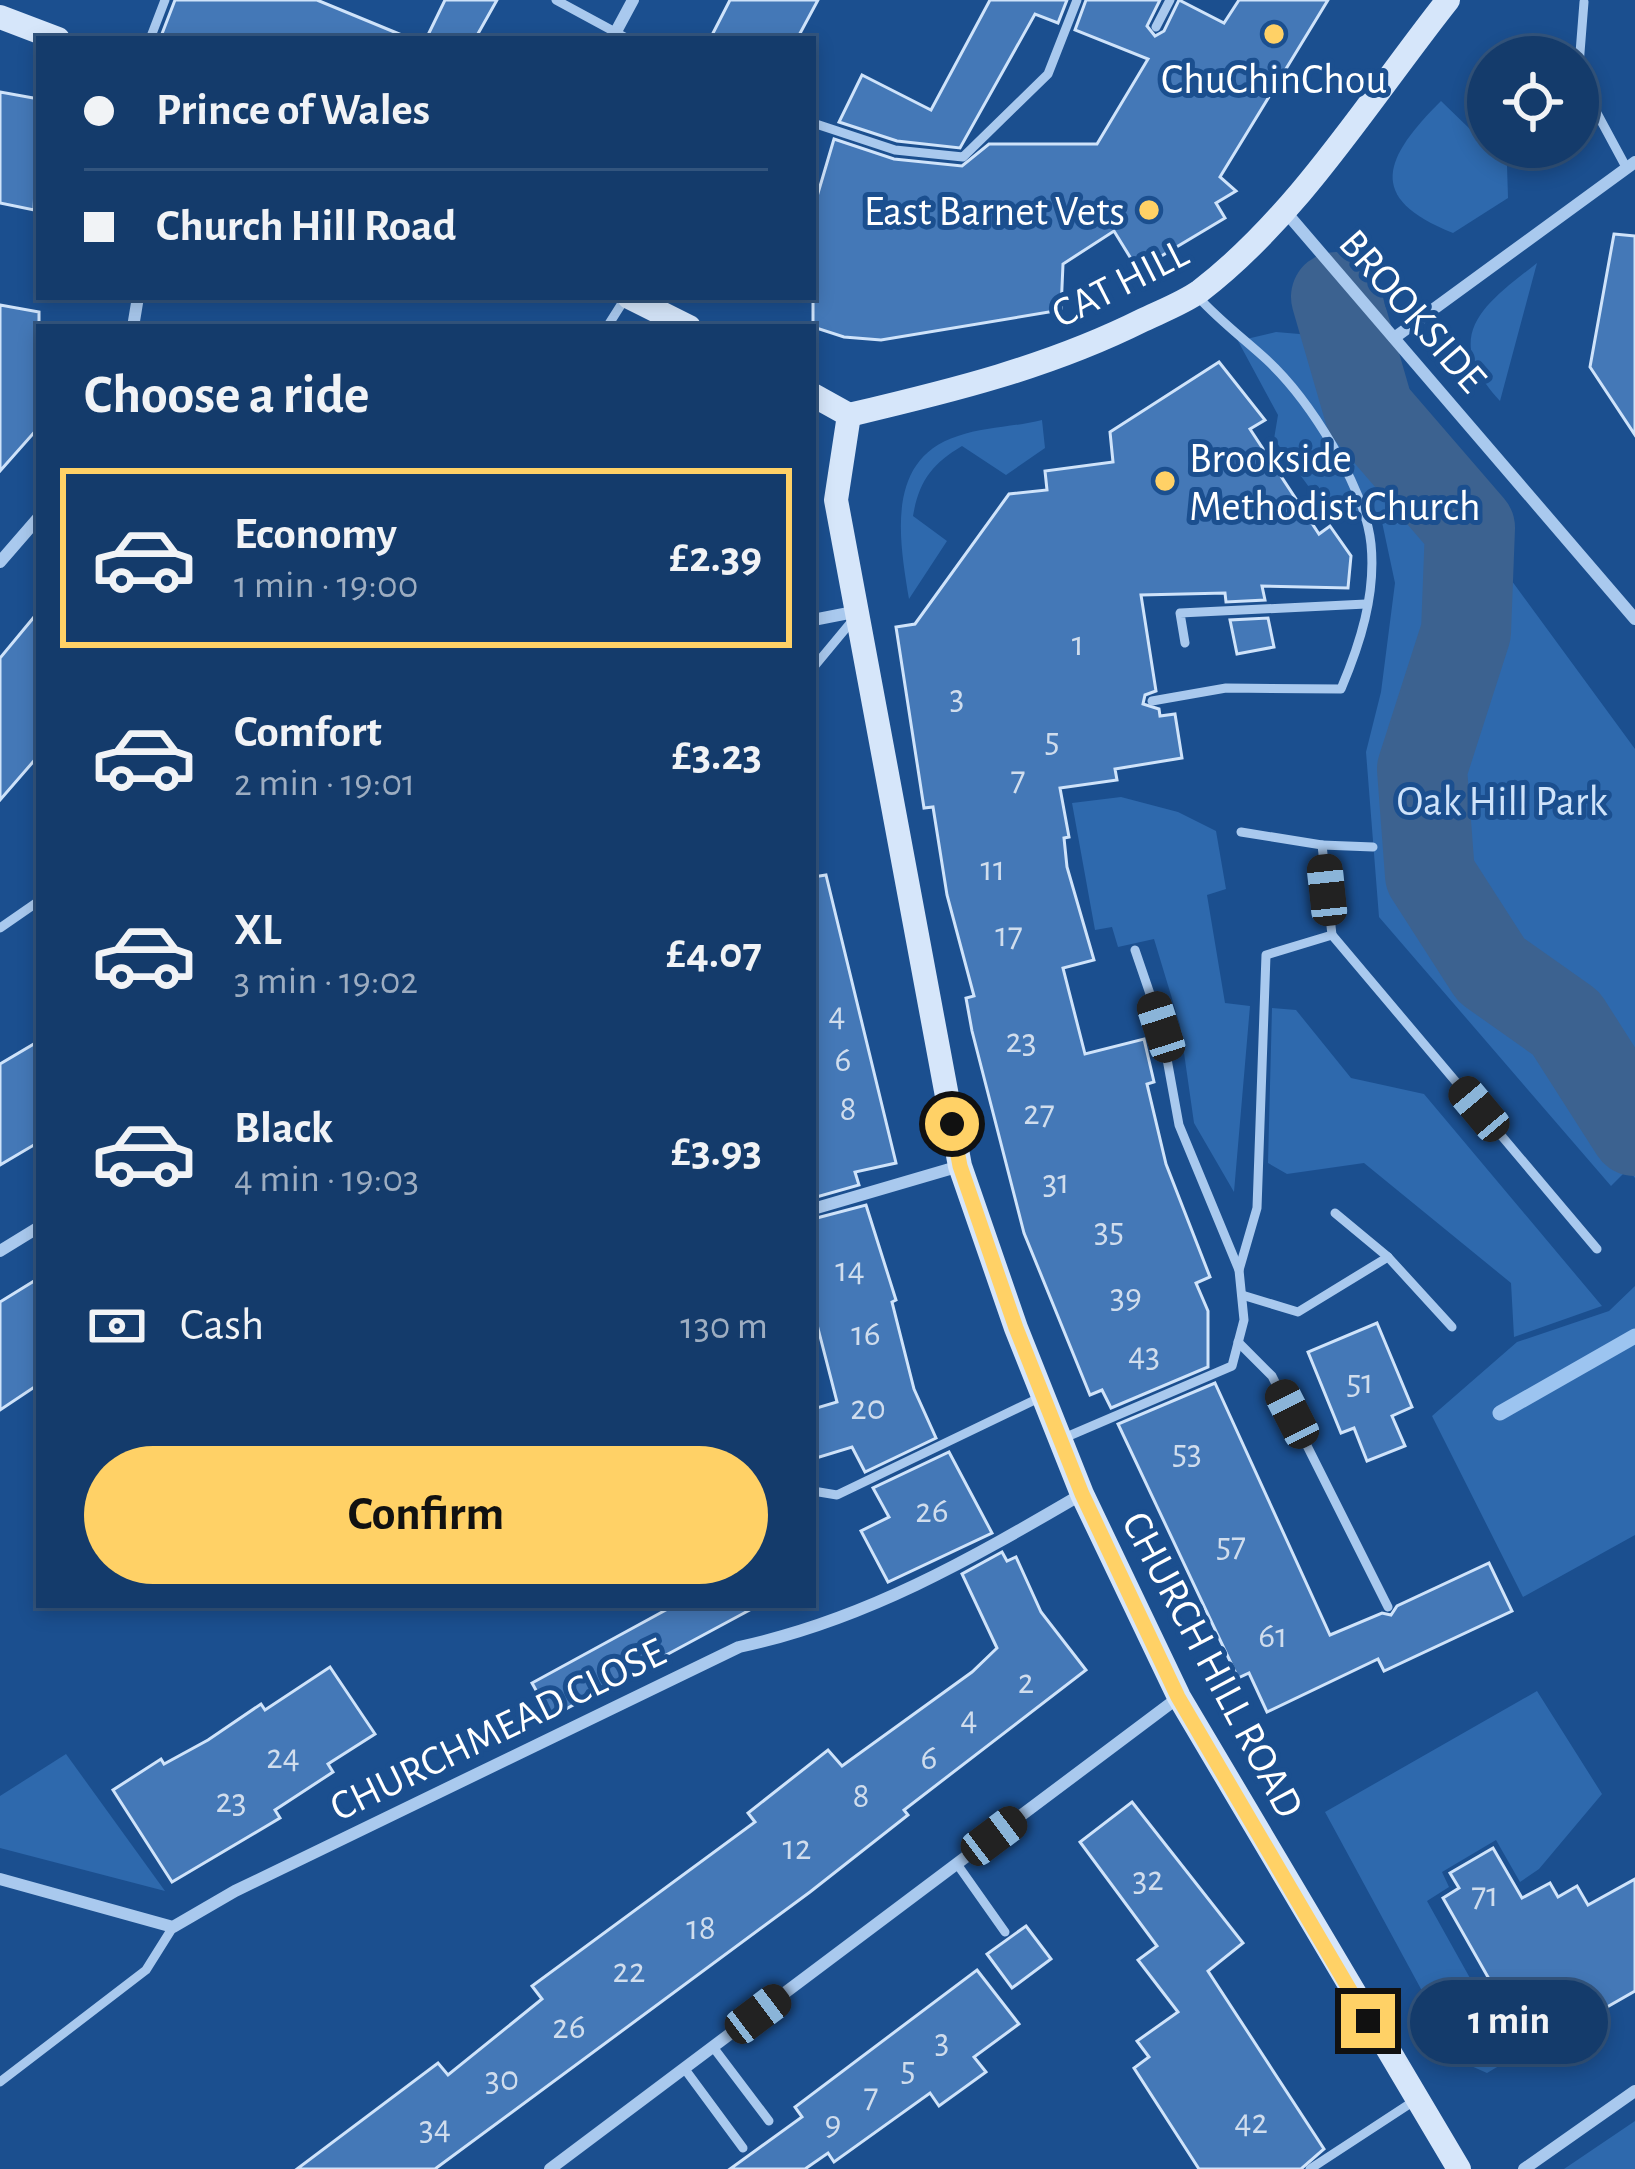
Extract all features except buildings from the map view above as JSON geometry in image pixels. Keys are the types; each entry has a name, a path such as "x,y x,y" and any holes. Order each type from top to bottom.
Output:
{"street":[{"path":"618,36 634,0"},
{"name":"CAT HILL","path":"849,415 984,384 1085,349 1195,294 1244,254 1448,0"},
{"path":"0,17 50,36"},
{"path":"1394,338 1631,165"},
{"name":"BROOKSIDE","path":"1283,208 1635,620"},
{"path":"633,300 683,324"},
{"path":"816,397 849,415"},
{"name":"CHURCH HILL ROAD","path":"849,415 836,500 960,1166 1082,1494 1178,1697 1414,2101 1459,2169"},
{"path":"0,562 36,521"},
{"path":"816,619 860,611"},
{"path":"816,1207 960,1166"},
{"path":"0,1251 36,1229"},
{"name":"CHURCHMEAD CLOSE","path":"173,1927 236,1891 739,1647 809,1632 932,1581 1082,1494"},
{"path":"550,2169 1178,1697"},
{"path":"0,1879 173,1927"},
{"path":"1524,2169 1635,2091"}],"lane":[{"path":"151,36 165,0"},
{"path":"556,0 616,36"},
{"path":"816,124 896,150 963,157 1004,123 1048,74 1077,0"},
{"path":"1156,27 1170,0"},
{"path":"1584,2 1578,77 1631,165"},
{"path":"1152,701 1226,688 1341,689 1365,631 1371,543 1337,449 1267,360 1238,340 1195,294"},
{"path":"1185,643 1180,613 1366,604"},
{"path":"816,664 860,611"},
{"path":"1240,832 1373,847"},
{"path":"1322,844 1332,935 1597,1249"},
{"path":"0,928 36,903"},
{"path":"1239,1270 1257,1208 1266,956 1332,935"},
{"path":"1060,1439 1232,1366 1244,1320 1239,1270 1178,1125 1161,1027 1136,950"},
{"path":"1335,1214 1388,1257 1452,1327"},
{"path":"1242,1294 1298,1312 1388,1257"},
{"path":"1238,1342 1272,1376 1388,1607"},
{"path":"816,1492 837,1495 1043,1396"},
{"path":"957,1864 1005,1932"},
{"path":"0,2081 146,1970 173,1927"},
{"path":"713,2047 769,2121"},
{"path":"684,2068 743,2148"},
{"path":"1310,2169 1414,2101"}],"green space":[{"path":"1441,101 1467,126 1467,168 1507,168 1508,198 1453,233 1425,220 1395,191 1397,158"},
{"path":"1537,263 1500,401 1473,358 1475,324 1485,308"},
{"name":"Oak Hill Park","path":"1276,332 1323,336 1353,364 1635,749 1635,1178 1628,1169 1611,1186 1379,917 1366,752 1381,692 1395,583 1382,522 1333,520 1274,439 1278,415 1238,341"},
{"path":"1042,420 1045,448 1006,475 962,446 929,475 913,516 947,541 909,599 902,504 918,463 935,447 958,436"},
{"path":"1121,797 1178,812 1216,831 1226,889 1207,895 1225,1003 1250,1006 1234,1192 1194,1123 1180,1025 1154,939 1118,947 1112,927 1095,930 1072,803"},
{"path":"1272,1008 1296,1010 1351,1078 1424,1094 1602,1306 1514,1337 1511,1283 1364,1163 1287,1174 1268,1163"},
{"path":"1635,1286 1635,1535 1523,1597 1432,1416 1517,1342 1609,1311"},
{"path":"1537,1691 1602,1794 1539,1869 1520,1882 1496,1840 1442,1872 1449,1887 1427,1901 1514,2057 1487,2073 1460,2061 1325,1812"},
{"path":"66,1754 165,1891 0,1848 0,1796"},
{"path":"1635,2121 1635,2169 1564,2169"}],"waterway":[{"path":"1336,297 1369,411 1470,528 1466,632 1422,769 1430,875 1491,970 1566,1023 1635,1131"},
{"path":"1500,1413 1635,1336"}],"place":[{"name":"ChuChinChou","path":"1274,34"},
{"name":"East Barnet Vets","path":"1149,210"},
{"name":"Brookside Methodist Church","path":"1165,481"}],"route":[{"path":"952,1124 960,1166 1016,1328 1082,1494 1178,1697 1368,2021"}]}
